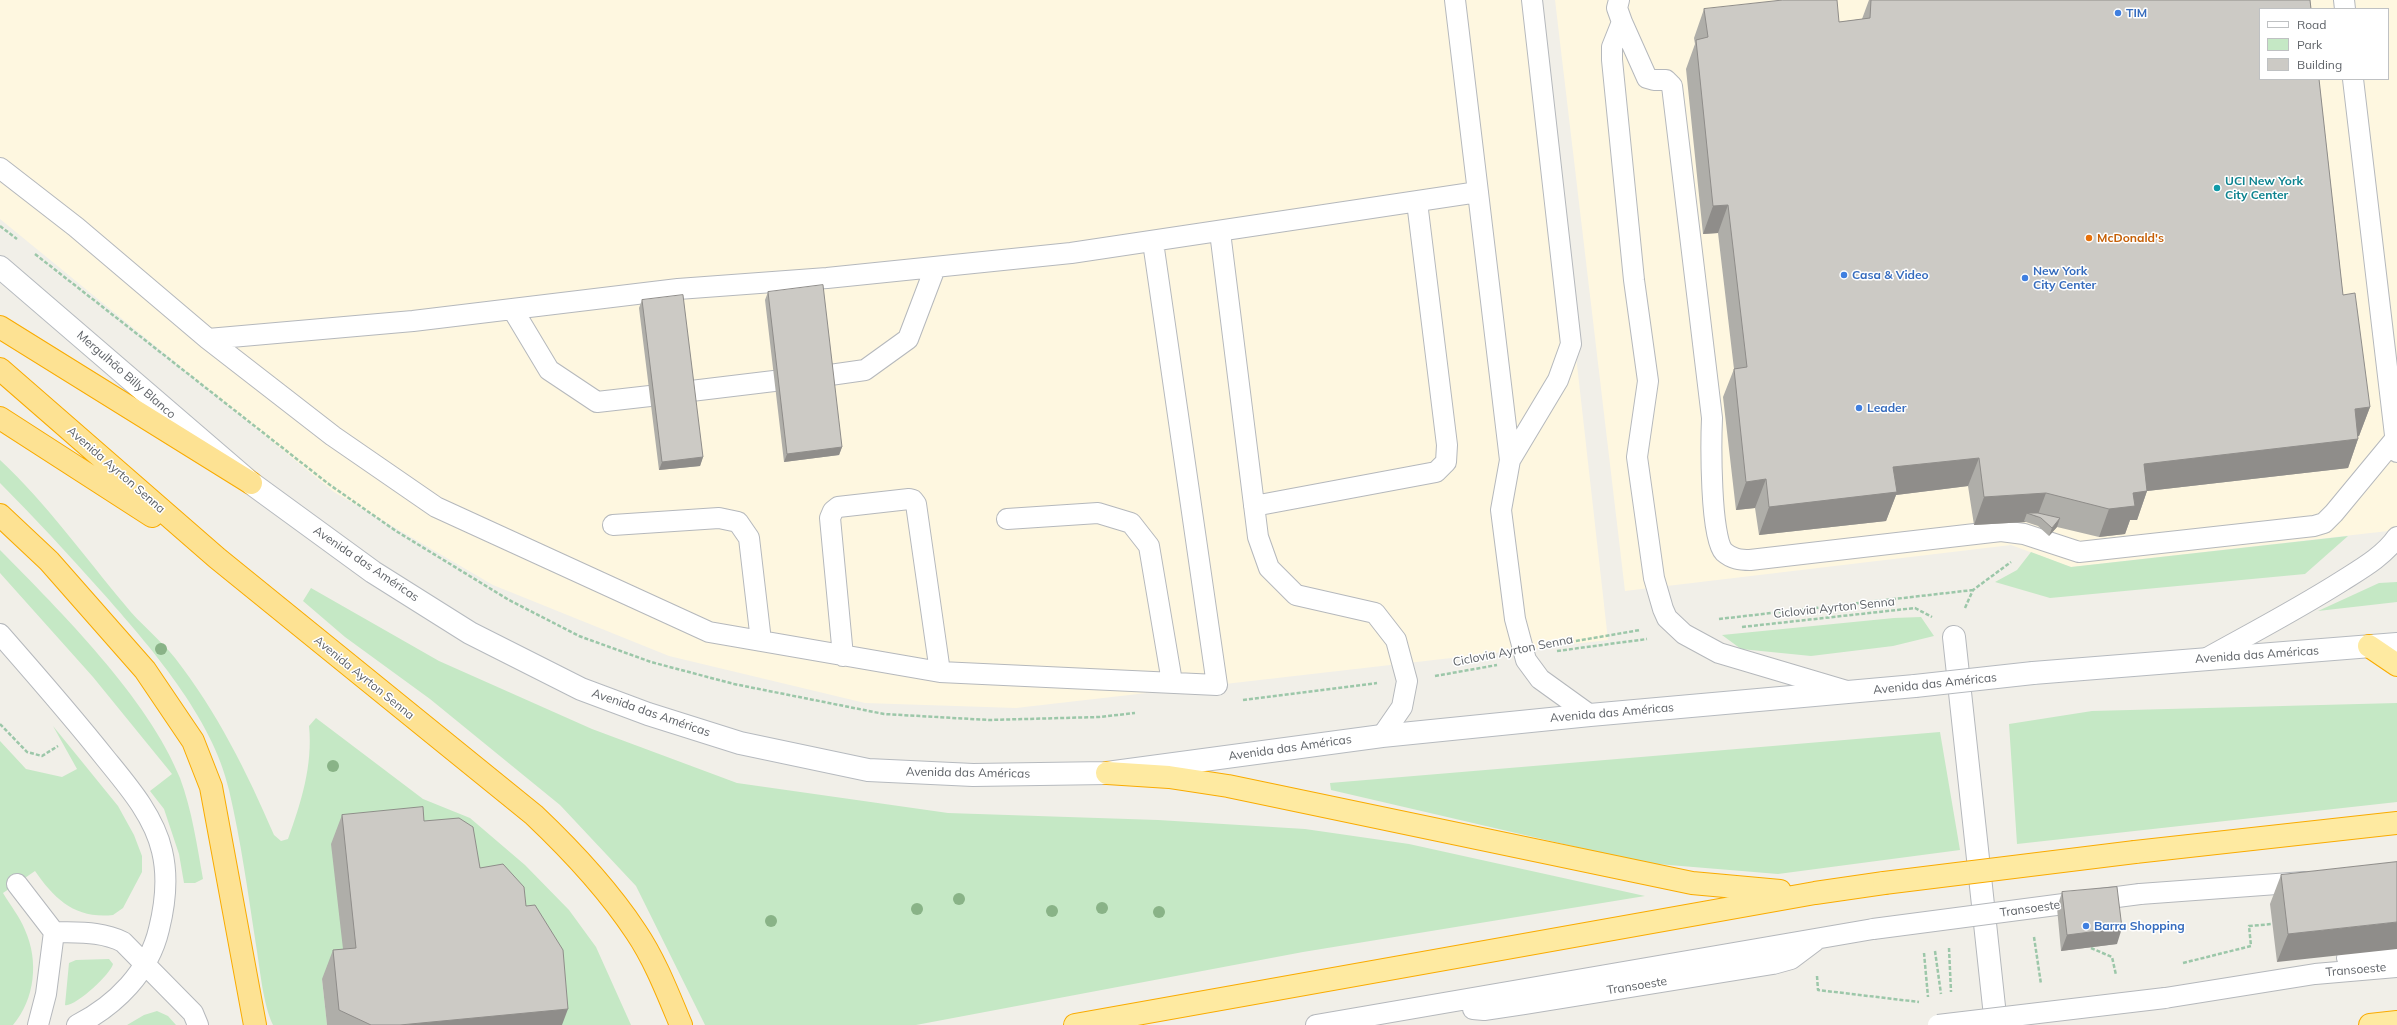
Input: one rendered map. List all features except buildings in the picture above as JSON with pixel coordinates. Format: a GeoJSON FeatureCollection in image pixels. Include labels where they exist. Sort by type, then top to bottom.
{"type":"FeatureCollection","features":[{"type":"Feature","properties":{"kind":"highway"},"geometry":{"type":"LineString","coordinates":[[0,326],[252,483]]}},
{"type":"Feature","properties":{"kind":"highway","name":"Avenida Ayrton Senna"},"geometry":{"type":"LineString","coordinates":[[0,369],[217,558],[534,815],[571,850],[610,894],[637,933],[664,985],[681,1025]]}},
{"type":"Feature","properties":{"kind":"highway"},"geometry":{"type":"LineString","coordinates":[[0,418],[217,558]]}},
{"type":"Feature","properties":{"kind":"highway"},"geometry":{"type":"LineString","coordinates":[[0,514],[49,561],[146,670],[193,741],[211,787],[255,1025]]}},
{"type":"Feature","properties":{"kind":"highway"},"geometry":{"type":"LineString","coordinates":[[2369,646],[2397,665]]}},
{"type":"Feature","properties":{"kind":"highway"},"geometry":{"type":"LineString","coordinates":[[1107,773],[1169,777],[1228,786],[1692,883],[1815,893]]}},
{"type":"Feature","properties":{"kind":"highway"},"geometry":{"type":"LineString","coordinates":[[1075,1025],[1815,893],[2135,852],[2397,823]]}},
{"type":"Feature","properties":{"kind":"highway"},"geometry":{"type":"LineString","coordinates":[[2370,1025],[2397,1022]]}},
{"type":"Feature","properties":{"kind":"main road","name":"Mergulhão Billy Blanco"},"geometry":{"type":"LineString","coordinates":[[0,267],[252,483]]}},
{"type":"Feature","properties":{"kind":"main road","name":"Avenida das Américas"},"geometry":{"type":"LineString","coordinates":[[252,483],[373,572],[470,633],[581,689],[648,714],[740,743],[868,770],[973,775],[1107,773],[1382,736],[1590,715],[1853,693],[2033,673],[2206,658],[2397,644]]}},
{"type":"Feature","properties":{"kind":"main road"},"geometry":{"type":"LineString","coordinates":[[1954,637],[1996,1025]]}},
{"type":"Feature","properties":{"kind":"lane"},"geometry":{"type":"LineString","coordinates":[[1455,0],[1510,460],[1502,510],[1515,620],[1526,660],[1540,680],[1590,715]]}},
{"type":"Feature","properties":{"kind":"lane"},"geometry":{"type":"LineString","coordinates":[[1510,460],[1558,380],[1571,344],[1532,0]]}},
{"type":"Feature","properties":{"kind":"lane"},"geometry":{"type":"LineString","coordinates":[[1620,7],[1647,78],[1654,80],[1666,80],[1672,86],[1712,418],[1710,460],[1718,537],[1724,552],[1736,559],[1750,560],[2001,531],[2024,534],[2079,552],[2314,526],[2324,523],[2396,445],[2353,80]]}},
{"type":"Feature","properties":{"kind":"lane"},"geometry":{"type":"LineString","coordinates":[[1620,7],[1612,47],[1612,60],[1634,280],[1648,381],[1637,457],[1654,578],[1662,609],[1667,618],[1684,634],[1719,653],[1853,693]]}},
{"type":"Feature","properties":{"kind":"lane"},"geometry":{"type":"LineString","coordinates":[[0,168],[76,227],[208,339],[333,436],[436,507],[709,632],[940,672],[1217,685],[1153,242]]}},
{"type":"Feature","properties":{"kind":"lane"},"geometry":{"type":"LineString","coordinates":[[208,339],[514,310],[678,289],[935,268],[1153,242],[1478,192]]}},
{"type":"Feature","properties":{"kind":"lane"},"geometry":{"type":"LineString","coordinates":[[1254,506],[1436,472],[1446,462],[1447,445],[1417,202]]}},
{"type":"Feature","properties":{"kind":"lane"},"geometry":{"type":"LineString","coordinates":[[1220,232],[1258,537],[1269,568],[1296,594],[1375,613],[1396,640],[1407,680],[1402,707],[1382,736]]}},
{"type":"Feature","properties":{"kind":"lane"},"geometry":{"type":"LineString","coordinates":[[830,375],[865,370],[908,339],[935,268]]}},
{"type":"Feature","properties":{"kind":"lane"},"geometry":{"type":"LineString","coordinates":[[514,310],[549,370],[596,402],[650,396]]}},
{"type":"Feature","properties":{"kind":"lane"},"geometry":{"type":"LineString","coordinates":[[691,391],[774,381]]}},
{"type":"Feature","properties":{"kind":"lane"},"geometry":{"type":"LineString","coordinates":[[843,656],[830,518],[833,511],[838,507],[909,499],[913,500],[916,504],[940,672]]}},
{"type":"Feature","properties":{"kind":"lane"},"geometry":{"type":"LineString","coordinates":[[1007,519],[1098,513],[1131,524],[1149,546],[1172,682]]}},
{"type":"Feature","properties":{"kind":"lane"},"geometry":{"type":"LineString","coordinates":[[613,525],[720,518],[738,522],[749,538],[761,641]]}},
{"type":"Feature","properties":{"kind":"lane"},"geometry":{"type":"LineString","coordinates":[[2206,658],[2308,603],[2349,577],[2387,549],[2397,537]]}},
{"type":"Feature","properties":{"kind":"lane"},"geometry":{"type":"LineString","coordinates":[[0,634],[79,726],[131,790],[154,828],[162,851],[166,883],[162,917],[156,943],[146,964],[128,989],[88,1019],[77,1025]]}},
{"type":"Feature","properties":{"kind":"lane","name":"Transoeste"},"geometry":{"type":"LineString","coordinates":[[1316,1025],[1450,1002],[1470,1008],[1484,1010],[1773,964],[1791,959],[1817,940],[1874,929],[2140,894],[2292,883],[2323,885]]}},
{"type":"Feature","properties":{"kind":"lane"},"geometry":{"type":"LineString","coordinates":[[17,884],[54,932],[46,994],[38,1025]]}},
{"type":"Feature","properties":{"kind":"lane"},"geometry":{"type":"LineString","coordinates":[[54,932],[109,935],[123,942],[194,1013],[198,1025]]}},
{"type":"Feature","properties":{"kind":"lane","name":"Transoeste"},"geometry":{"type":"LineString","coordinates":[[2315,974],[2346,958],[2397,952]]}},
{"type":"Feature","properties":{"kind":"lane","name":"Transoeste"},"geometry":{"type":"LineString","coordinates":[[1938,1025],[2166,998],[2315,974],[2397,967]]}},
{"type":"Feature","properties":{"kind":"path"},"geometry":{"type":"LineString","coordinates":[[1711,620],[1973,590],[1992,576]]}},
{"type":"Feature","properties":{"kind":"path","name":"Ciclovia Ayrton Senna"},"geometry":{"type":"LineString","coordinates":[[1737,628],[1915,608],[1936,618],[1954,637]]}},
{"type":"Feature","properties":{"kind":"path"},"geometry":{"type":"LineString","coordinates":[[1570,642],[1645,629]]}},
{"type":"Feature","properties":{"kind":"path","name":"Ciclovia Ayrton Senna"},"geometry":{"type":"LineString","coordinates":[[1407,680],[1526,660],[1563,649],[1647,639]]}},
{"type":"Feature","properties":{"kind":"path"},"geometry":{"type":"LineString","coordinates":[[0,724],[27,752],[42,756],[62,744],[79,726]]}},
{"type":"Feature","properties":{"kind":"path"},"geometry":{"type":"LineString","coordinates":[[2177,964],[2251,946],[2249,926],[2272,924]]}},
{"type":"Feature","properties":{"kind":"path"},"geometry":{"type":"LineString","coordinates":[[2033,932],[2043,991]]}},
{"type":"Feature","properties":{"kind":"path"},"geometry":{"type":"LineString","coordinates":[[1934,944],[1941,995],[1952,992],[1948,947]]}},
{"type":"Feature","properties":{"kind":"path"},"geometry":{"type":"LineString","coordinates":[[1924,946],[1929,1003]]}},
{"type":"Feature","properties":{"kind":"path"},"geometry":{"type":"LineString","coordinates":[[2091,948],[2112,957],[2118,979]]}},
{"type":"Feature","properties":{"kind":"path"},"geometry":{"type":"LineString","coordinates":[[1810,976],[1817,976],[1818,990],[1921,1002]]}},
{"type":"Feature","properties":{"kind":"shaded area"},"geometry":{"type":"Polygon","coordinates":[[[0,0],[1536,0],[1608,640],[1016,708],[865,703],[669,656],[493,585],[334,492],[0,219],[0,0]]]}},
{"type":"Feature","properties":{"kind":"shaded area","name":"New York City Center"},"geometry":{"type":"Polygon","coordinates":[[[1555,0],[2397,0],[2397,530],[2071,567],[2011,545],[1625,591],[1555,0]]]}},
{"type":"Feature","properties":{"kind":"green space"},"geometry":{"type":"Polygon","coordinates":[[[0,460],[34,494],[131,612],[175,658],[218,721],[253,788],[274,835],[281,841],[288,839],[305,784],[308,769],[310,741],[309,726],[316,718],[423,799],[470,818],[525,865],[569,910],[596,947],[631,1025],[557,1025],[346,976],[322,979],[327,1025],[273,1025],[262,986],[244,867],[229,790],[221,763],[209,736],[177,684],[139,635],[64,550],[0,483],[0,460]]]}},
{"type":"Feature","properties":{"kind":"green space"},"geometry":{"type":"Polygon","coordinates":[[[2348,536],[2305,574],[2050,598],[1995,582],[2017,570],[2031,552],[2071,567],[2348,536]]]}},
{"type":"Feature","properties":{"kind":"green space"},"geometry":{"type":"Polygon","coordinates":[[[0,550],[75,628],[125,687],[147,717],[166,748],[180,778],[191,815],[203,879],[195,883],[184,883],[179,854],[164,809],[150,791],[172,774],[93,677],[0,573],[0,550]]]}},
{"type":"Feature","properties":{"kind":"green space"},"geometry":{"type":"Polygon","coordinates":[[[2397,582],[2397,602],[2318,611],[2379,583],[2397,582]]]}},
{"type":"Feature","properties":{"kind":"green space"},"geometry":{"type":"Polygon","coordinates":[[[311,588],[439,661],[592,729],[737,783],[948,813],[1158,820],[1305,829],[1409,844],[1645,896],[1303,952],[916,1025],[705,1025],[636,886],[560,805],[430,699],[345,637],[303,601],[311,588]]]}},
{"type":"Feature","properties":{"kind":"green space"},"geometry":{"type":"Polygon","coordinates":[[[1921,617],[1934,636],[1893,646],[1811,656],[1741,649],[1722,635],[1894,618],[1921,617]]]}},
{"type":"Feature","properties":{"kind":"green space"},"geometry":{"type":"Polygon","coordinates":[[[2397,703],[2397,802],[2017,844],[2009,724],[2092,711],[2397,703]]]}},
{"type":"Feature","properties":{"kind":"green space"},"geometry":{"type":"Polygon","coordinates":[[[53,726],[118,806],[134,835],[142,856],[142,872],[123,908],[113,915],[88,914],[68,905],[50,891],[35,871],[3,893],[23,925],[32,954],[33,967],[30,992],[20,1015],[13,1025],[0,1025],[0,741],[26,769],[62,777],[77,769],[53,726]]]}},
{"type":"Feature","properties":{"kind":"green space"},"geometry":{"type":"Polygon","coordinates":[[[1940,732],[1960,850],[1778,874],[1645,863],[1331,790],[1330,783],[1940,732]]]}},
{"type":"Feature","properties":{"kind":"green space"},"geometry":{"type":"Polygon","coordinates":[[[109,959],[113,964],[106,975],[84,996],[70,1005],[65,1005],[69,963],[76,960],[109,959]]]}},
{"type":"Feature","properties":{"kind":"green space"},"geometry":{"type":"Polygon","coordinates":[[[157,1011],[168,1016],[176,1025],[127,1025],[144,1015],[157,1011]]]}},
{"type":"Feature","properties":{"kind":"place","name":"TIM"},"geometry":{"type":"Point","coordinates":[2118,13]}},
{"type":"Feature","properties":{"kind":"place","name":"UCI New York City Center"},"geometry":{"type":"Point","coordinates":[2217,188]}},
{"type":"Feature","properties":{"kind":"place","name":"McDonald's"},"geometry":{"type":"Point","coordinates":[2089,238]}},
{"type":"Feature","properties":{"kind":"place","name":"Casa & Video"},"geometry":{"type":"Point","coordinates":[1844,275]}},
{"type":"Feature","properties":{"kind":"place","name":"New York City Center"},"geometry":{"type":"Point","coordinates":[2025,278]}},
{"type":"Feature","properties":{"kind":"place","name":"Leader"},"geometry":{"type":"Point","coordinates":[1859,408]}},
{"type":"Feature","properties":{"kind":"place","name":"Barra Shopping"},"geometry":{"type":"Point","coordinates":[2086,926]}}]}
